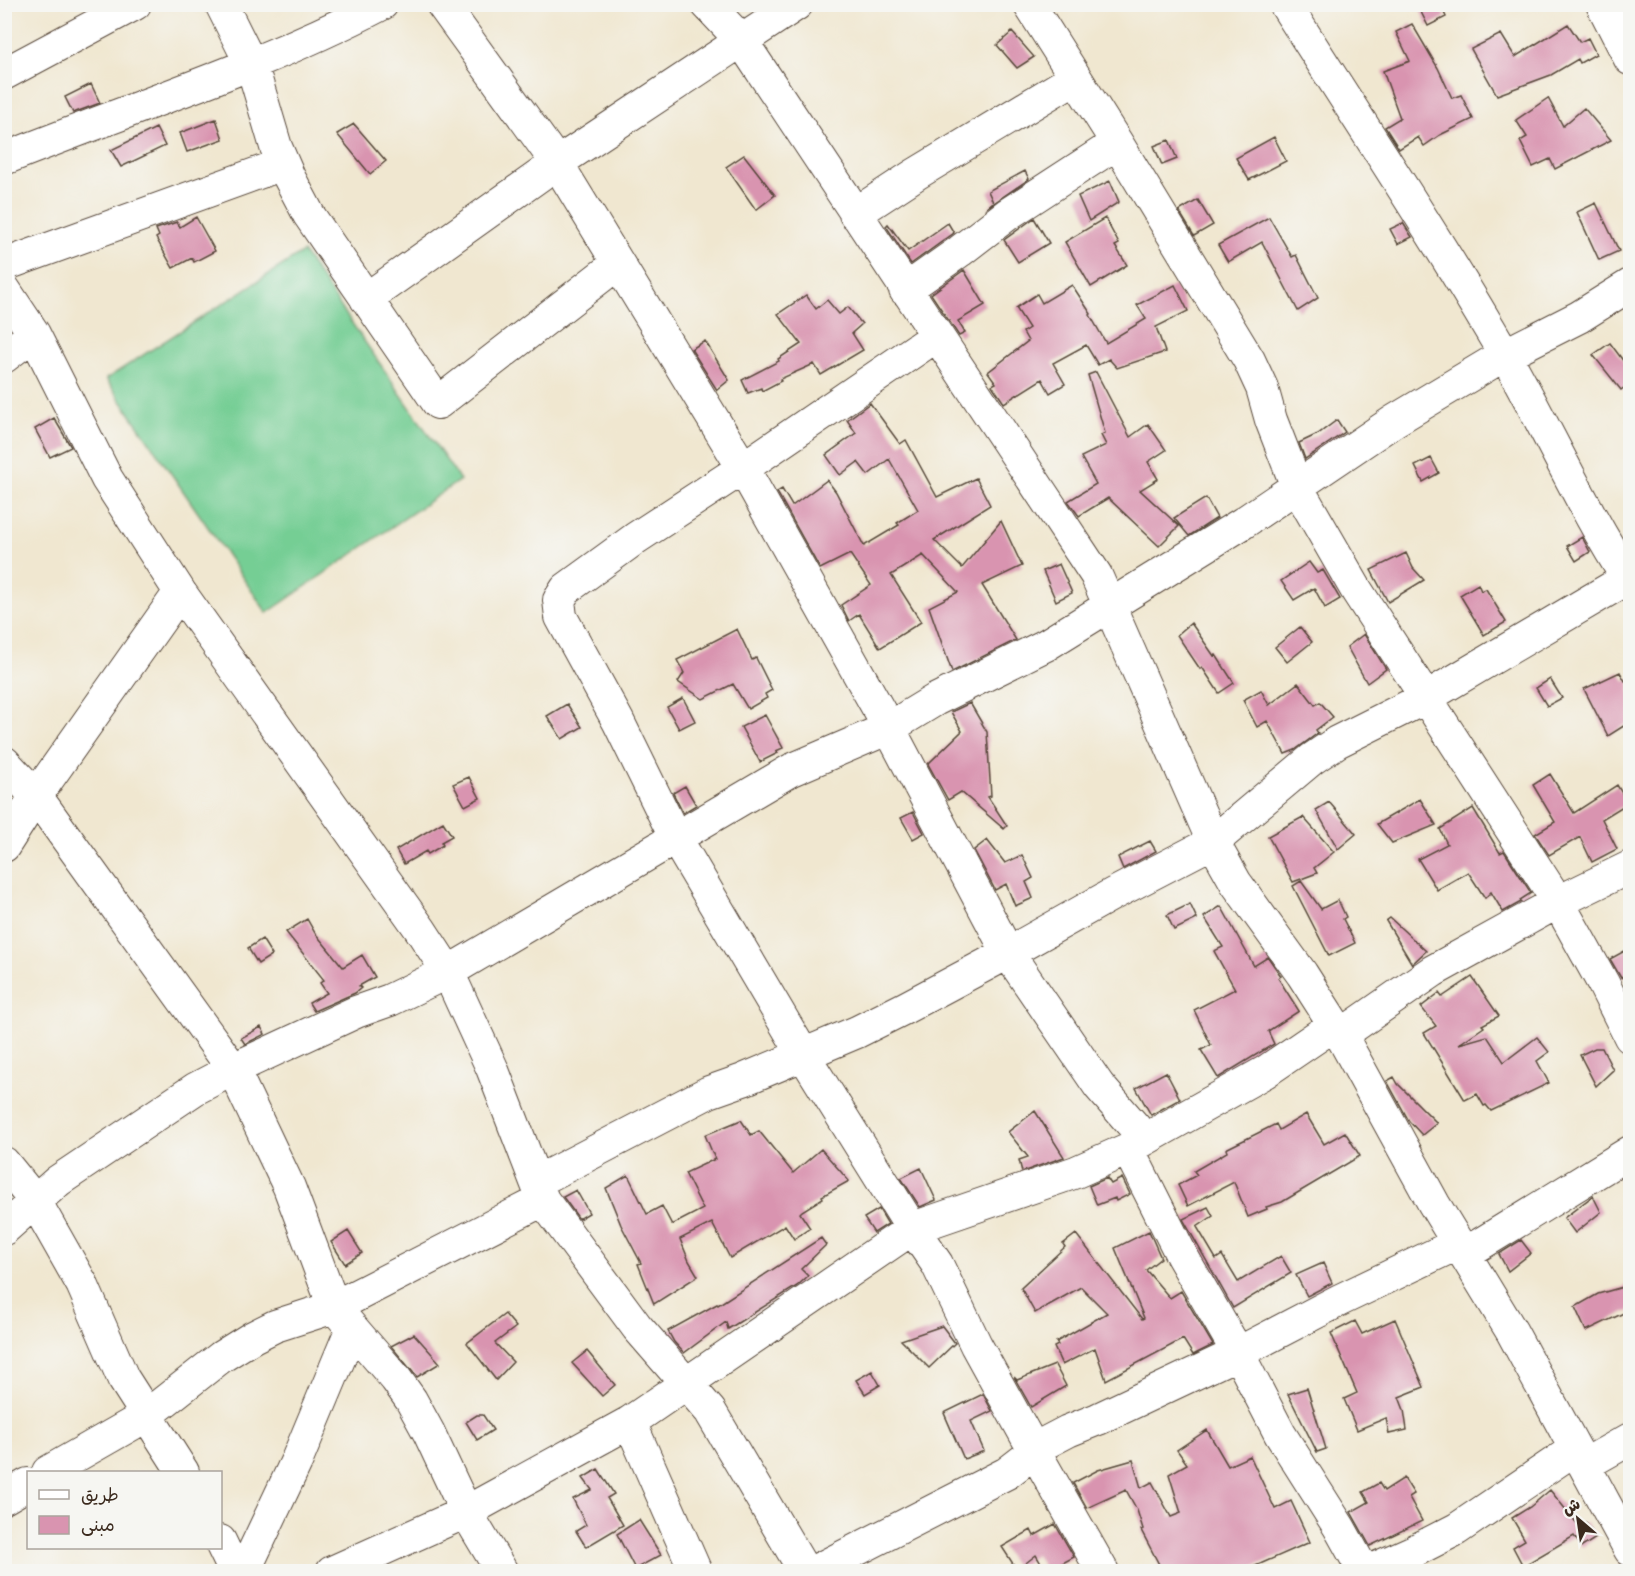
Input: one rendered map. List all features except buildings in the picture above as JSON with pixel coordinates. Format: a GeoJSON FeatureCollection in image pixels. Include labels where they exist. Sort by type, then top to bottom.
{"type":"FeatureCollection","features":[{"type":"Feature","properties":{"kind":"street"},"geometry":{"type":"LineString","coordinates":[[4,74],[135,4]]}},
{"type":"Feature","properties":{"kind":"street"},"geometry":{"type":"LineString","coordinates":[[221,4],[252,66],[276,147],[309,215],[438,403],[617,264]]}},
{"type":"Feature","properties":{"kind":"street"},"geometry":{"type":"LineString","coordinates":[[4,159],[84,127],[252,66],[382,4]]}},
{"type":"Feature","properties":{"kind":"street"},"geometry":{"type":"LineString","coordinates":[[442,4],[557,163],[743,468],[889,728],[1008,953],[1137,1144],[1182,1256],[1238,1353],[1280,1434],[1339,1527],[1371,1570],[1457,1529],[1580,1457],[1630,1438]]}},
{"type":"Feature","properties":{"kind":"street"},"geometry":{"type":"LineString","coordinates":[[707,4],[741,40],[1096,575],[1213,842],[1236,883],[1302,974],[1337,1030],[1434,1204],[1512,1332],[1630,1550]]}},
{"type":"Feature","properties":{"kind":"street"},"geometry":{"type":"LineString","coordinates":[[366,299],[557,163],[797,4]]}},
{"type":"Feature","properties":{"kind":"street"},"geometry":{"type":"LineString","coordinates":[[1029,4],[1249,360],[1262,388],[1271,420],[1297,487],[1357,591],[1558,902],[1603,982],[1630,1037]]}},
{"type":"Feature","properties":{"kind":"street"},"geometry":{"type":"LineString","coordinates":[[51,1471],[146,1416],[221,1357],[253,1337],[275,1326],[343,1317],[540,1191],[709,1092],[803,1054],[903,1009],[1213,842],[1312,759],[1329,748],[1427,697],[1630,579],[1504,355],[1285,4]]}},
{"type":"Feature","properties":{"kind":"street"},"geometry":{"type":"LineString","coordinates":[[1602,4],[1630,59]]}},
{"type":"Feature","properties":{"kind":"street"},"geometry":{"type":"LineString","coordinates":[[855,214],[916,174],[1076,78]]}},
{"type":"Feature","properties":{"kind":"street"},"geometry":{"type":"LineString","coordinates":[[905,290],[1008,214],[1117,143]]}},
{"type":"Feature","properties":{"kind":"street"},"geometry":{"type":"LineString","coordinates":[[4,265],[283,164]]}},
{"type":"Feature","properties":{"kind":"street"},"geometry":{"type":"LineString","coordinates":[[4,1229],[58,1181],[195,1089],[356,1012],[390,1000],[448,972],[791,770],[889,728],[935,700],[1046,645],[1243,523],[1395,422],[1504,355],[1579,318],[1630,285]]}},
{"type":"Feature","properties":{"kind":"street"},"geometry":{"type":"LineString","coordinates":[[4,289],[34,334],[107,479],[180,592],[420,929],[448,972],[492,1068],[540,1191],[637,1328],[710,1411],[805,1572]]}},
{"type":"Feature","properties":{"kind":"street"},"geometry":{"type":"LineString","coordinates":[[4,357],[34,334]]}},
{"type":"Feature","properties":{"kind":"street"},"geometry":{"type":"LineString","coordinates":[[936,336],[636,538],[566,590],[559,600],[561,617],[618,721],[675,837],[803,1054],[937,1264],[976,1345],[1103,1572]]}},
{"type":"Feature","properties":{"kind":"street"},"geometry":{"type":"LineString","coordinates":[[4,846],[36,796],[180,592]]}},
{"type":"Feature","properties":{"kind":"street"},"geometry":{"type":"LineString","coordinates":[[4,762],[36,796],[233,1069],[289,1187],[343,1317],[411,1400],[466,1512],[502,1572]]}},
{"type":"Feature","properties":{"kind":"street"},"geometry":{"type":"LineString","coordinates":[[332,1572],[466,1512],[630,1422],[913,1228],[1076,1172],[1137,1144],[1337,1030],[1433,971],[1558,902],[1630,867]]}},
{"type":"Feature","properties":{"kind":"street"},"geometry":{"type":"LineString","coordinates":[[813,1572],[1007,1473],[1068,1431],[1238,1353],[1340,1300],[1462,1248],[1630,1152]]}},
{"type":"Feature","properties":{"kind":"street"},"geometry":{"type":"LineString","coordinates":[[4,1163],[35,1201],[82,1284],[123,1378],[182,1471]]}},
{"type":"Feature","properties":{"kind":"street"},"geometry":{"type":"LineString","coordinates":[[244,1572],[297,1460],[343,1317]]}},
{"type":"Feature","properties":{"kind":"street"},"geometry":{"type":"LineString","coordinates":[[630,1422],[696,1572]]}},
{"type":"Feature","properties":{"kind":"street"},"geometry":{"type":"LineString","coordinates":[[4,1498],[27,1485]]}},
{"type":"Feature","properties":{"kind":"street"},"geometry":{"type":"LineString","coordinates":[[222,1545],[236,1572]]}},
{"type":"Feature","properties":{"kind":"green space"},"geometry":{"type":"Polygon","coordinates":[[[303,252],[460,480],[267,613],[106,379],[303,252]]]}}]}
